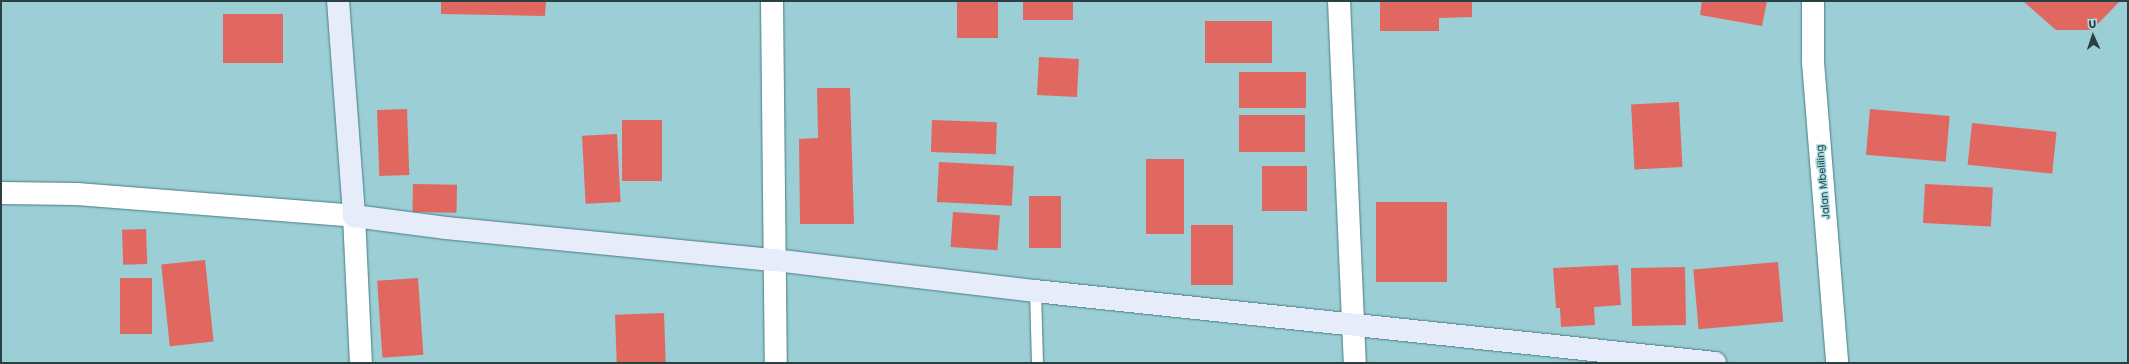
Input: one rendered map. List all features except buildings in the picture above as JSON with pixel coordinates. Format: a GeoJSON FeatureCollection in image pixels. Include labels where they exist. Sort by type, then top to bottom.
{"type":"FeatureCollection","features":[{"type":"Feature","properties":{"kind":"street"},"geometry":{"type":"LineString","coordinates":[[338,1],[354,216],[361,363]]}},
{"type":"Feature","properties":{"kind":"street"},"geometry":{"type":"LineString","coordinates":[[772,1],[776,363]]}},
{"type":"Feature","properties":{"kind":"street"},"geometry":{"type":"LineString","coordinates":[[1339,1],[1355,325],[1355,363]]}},
{"type":"Feature","properties":{"kind":"street","name":"Jalan Mbeliling"},"geometry":{"type":"LineString","coordinates":[[1813,1],[1813,62],[1838,363]]}},
{"type":"Feature","properties":{"kind":"street"},"geometry":{"type":"LineString","coordinates":[[1,193],[77,194],[354,216],[446,228],[774,260],[1035,291],[1715,363]]}},
{"type":"Feature","properties":{"kind":"lane"},"geometry":{"type":"LineString","coordinates":[[1035,291],[1037,363]]}}]}
